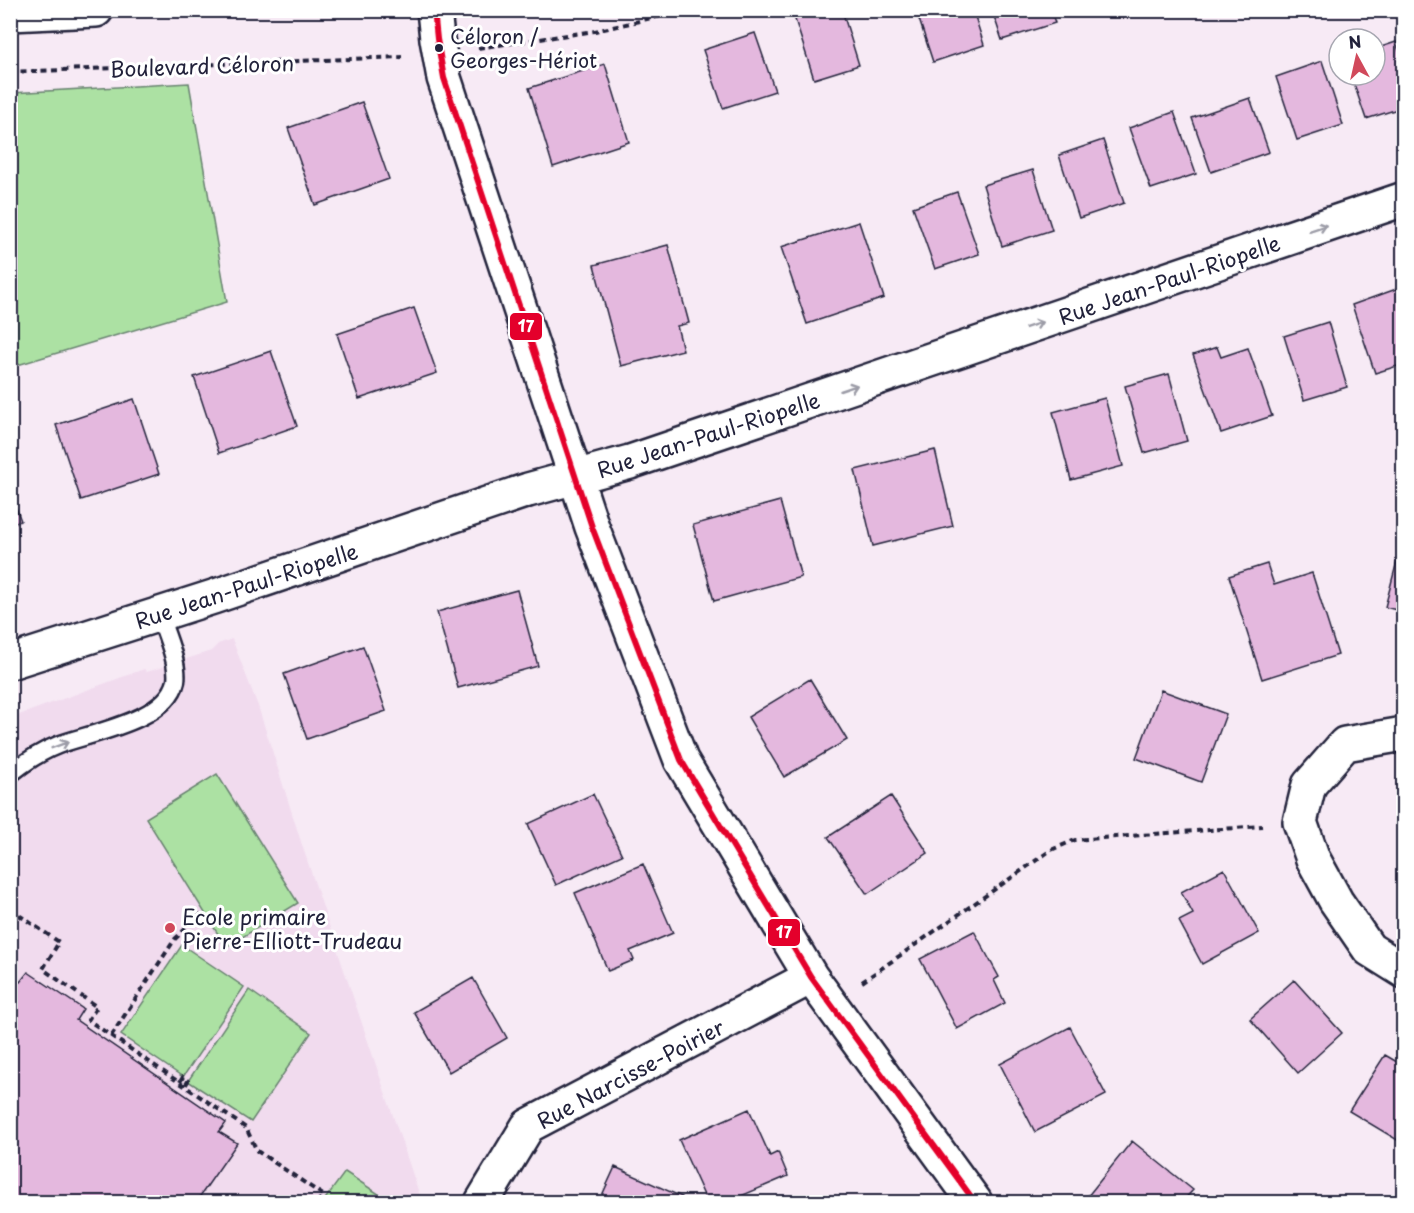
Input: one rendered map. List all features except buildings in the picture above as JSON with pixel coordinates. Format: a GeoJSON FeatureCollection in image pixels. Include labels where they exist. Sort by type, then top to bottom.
{"type":"FeatureCollection","features":[{"type":"Feature","properties":{"kind":"street"},"geometry":{"type":"LineString","coordinates":[[10,14],[96,10]]}},
{"type":"Feature","properties":{"kind":"street"},"geometry":{"type":"LineString","coordinates":[[434,10],[444,78],[574,477],[681,760],[811,977],[975,1203]]}},
{"type":"Feature","properties":{"kind":"street","name":"Rue Jean-Paul-Riopelle"},"geometry":{"type":"LineString","coordinates":[[10,662],[528,490],[630,462],[1404,199]]}},
{"type":"Feature","properties":{"kind":"street"},"geometry":{"type":"LineString","coordinates":[[1404,734],[1345,744],[1309,785],[1300,822],[1312,859],[1336,902],[1369,949],[1404,971]]}},
{"type":"Feature","properties":{"kind":"street","name":"Rue Narcisse-Poirier"},"geometry":{"type":"LineString","coordinates":[[482,1203],[528,1126],[811,977]]}},
{"type":"Feature","properties":{"kind":"lane"},"geometry":{"type":"LineString","coordinates":[[10,774],[35,756],[57,746],[137,719],[152,712],[162,702],[172,691],[176,671],[159,614]]}},
{"type":"Feature","properties":{"kind":"path"},"geometry":{"type":"LineString","coordinates":[[505,45],[595,31],[687,10]]}},
{"type":"Feature","properties":{"kind":"path","name":"Boulevard Céloron"},"geometry":{"type":"LineString","coordinates":[[10,72],[393,58]]}},
{"type":"Feature","properties":{"kind":"path"},"geometry":{"type":"LineString","coordinates":[[862,982],[1051,850],[1075,840],[1268,826]]}},
{"type":"Feature","properties":{"kind":"path"},"geometry":{"type":"LineString","coordinates":[[10,909],[59,942],[43,969],[97,1007],[88,1020],[246,1128],[256,1151],[325,1197],[318,1203]]}},
{"type":"Feature","properties":{"kind":"path"},"geometry":{"type":"LineString","coordinates":[[111,1036],[175,939],[204,911]]}},
{"type":"Feature","properties":{"kind":"shaded area","name":"Ecole primaire Pierre-Elliott-Trudeau"},"geometry":{"type":"Polygon","coordinates":[[[232,639],[258,706],[303,848],[422,1202],[11,1202],[11,718],[144,669],[147,672],[211,651],[218,644],[232,639]]]}},
{"type":"Feature","properties":{"kind":"green space"},"geometry":{"type":"Polygon","coordinates":[[[189,83],[227,302],[11,367],[11,93],[189,83]]]}},
{"type":"Feature","properties":{"kind":"green space"},"geometry":{"type":"Polygon","coordinates":[[[217,774],[298,903],[226,947],[146,818],[217,774]]]}},
{"type":"Feature","properties":{"kind":"green space"},"geometry":{"type":"Polygon","coordinates":[[[182,945],[244,987],[183,1077],[121,1035],[182,945]]]}},
{"type":"Feature","properties":{"kind":"green space"},"geometry":{"type":"Polygon","coordinates":[[[249,990],[311,1033],[251,1122],[188,1081],[249,990]]]}},
{"type":"Feature","properties":{"kind":"green space"},"geometry":{"type":"Polygon","coordinates":[[[345,1172],[391,1202],[323,1202],[345,1172]]]}},
{"type":"Feature","properties":{"kind":"transit line","name":"17"},"geometry":{"type":"LineString","coordinates":[[434,10],[444,78],[592,527],[681,760],[811,977],[975,1202]]}},
{"type":"Feature","properties":{"kind":"place","name":"Céloron / Georges-Hériot"},"geometry":{"type":"Point","coordinates":[439,48]}},
{"type":"Feature","properties":{"kind":"place","name":"Ecole primaire Pierre-Elliott-Trudeau"},"geometry":{"type":"Point","coordinates":[170,928]}}]}
